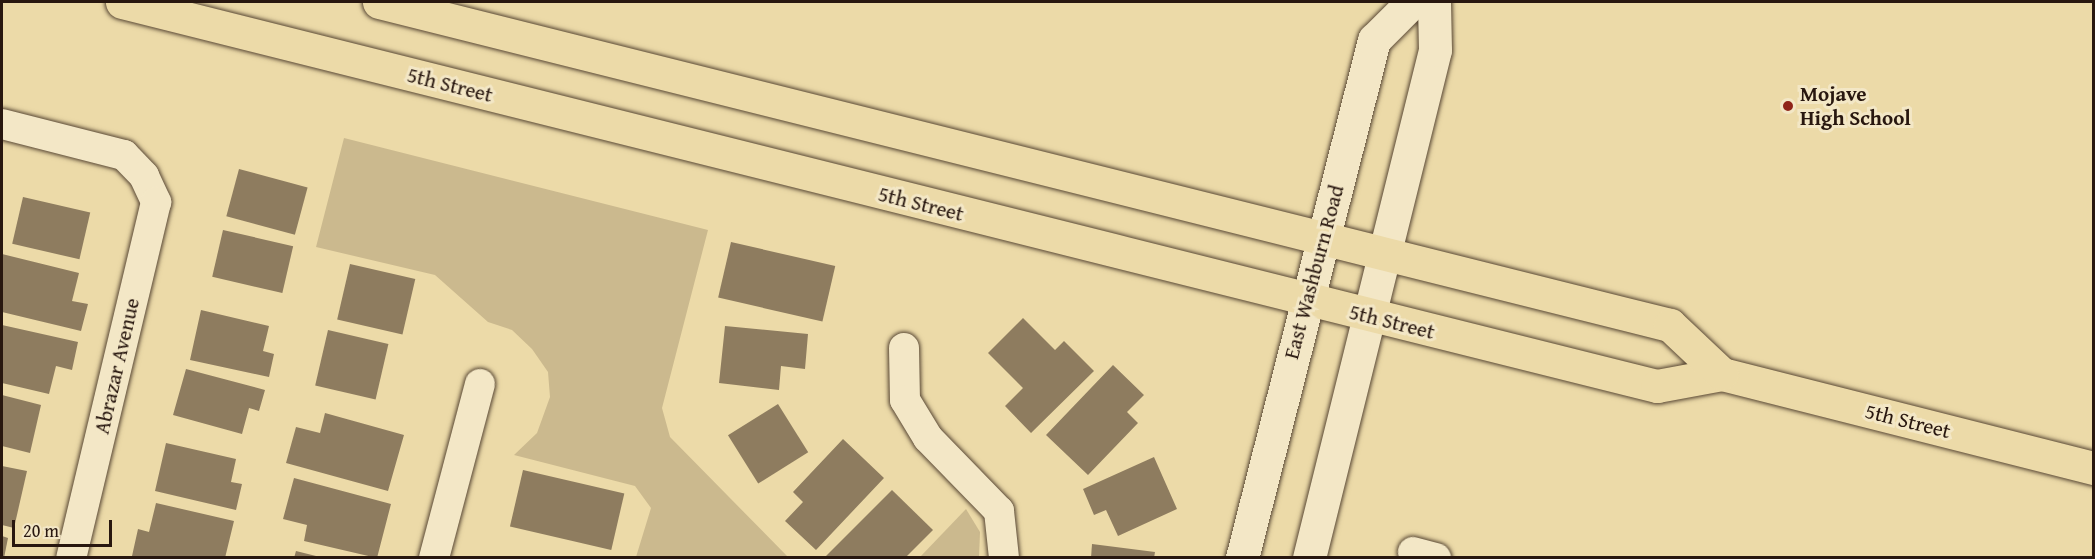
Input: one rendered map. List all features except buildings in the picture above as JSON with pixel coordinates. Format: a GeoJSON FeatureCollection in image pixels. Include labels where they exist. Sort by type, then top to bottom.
{"type":"FeatureCollection","features":[{"type":"Feature","properties":{"kind":"main road","name":"5th Street"},"geometry":{"type":"LineString","coordinates":[[122,2],[1305,301],[1657,386],[1722,374],[2094,468]]}},
{"type":"Feature","properties":{"kind":"main road","name":"5th Street"},"geometry":{"type":"LineString","coordinates":[[379,2],[1384,257],[1670,325],[1722,374]]}},
{"type":"Feature","properties":{"kind":"street","name":"East Washburn Road"},"geometry":{"type":"LineString","coordinates":[[1242,558],[1305,301],[1374,40],[1412,2]]}},
{"type":"Feature","properties":{"kind":"street"},"geometry":{"type":"LineString","coordinates":[[1309,558],[1435,50],[1434,2]]}},
{"type":"Feature","properties":{"kind":"street","name":"Abrazar Avenue"},"geometry":{"type":"LineString","coordinates":[[2,124],[124,155],[144,176],[156,202],[71,558]]}},
{"type":"Feature","properties":{"kind":"street"},"geometry":{"type":"LineString","coordinates":[[904,348],[905,400],[928,438],[999,511],[1005,555]]}},
{"type":"Feature","properties":{"kind":"street"},"geometry":{"type":"LineString","coordinates":[[434,558],[480,384]]}},
{"type":"Feature","properties":{"kind":"shaded area"},"geometry":{"type":"Polygon","coordinates":[[[344,138],[708,230],[662,408],[670,437],[788,557],[636,557],[651,508],[635,486],[514,455],[537,433],[550,397],[548,372],[532,349],[512,330],[488,322],[435,275],[316,247],[344,138]]]}},
{"type":"Feature","properties":{"kind":"shaded area"},"geometry":{"type":"Polygon","coordinates":[[[966,509],[980,532],[979,557],[920,557],[966,509]]]}},
{"type":"Feature","properties":{"kind":"place","name":"Mojave High School"},"geometry":{"type":"Point","coordinates":[1788,106]}}]}
